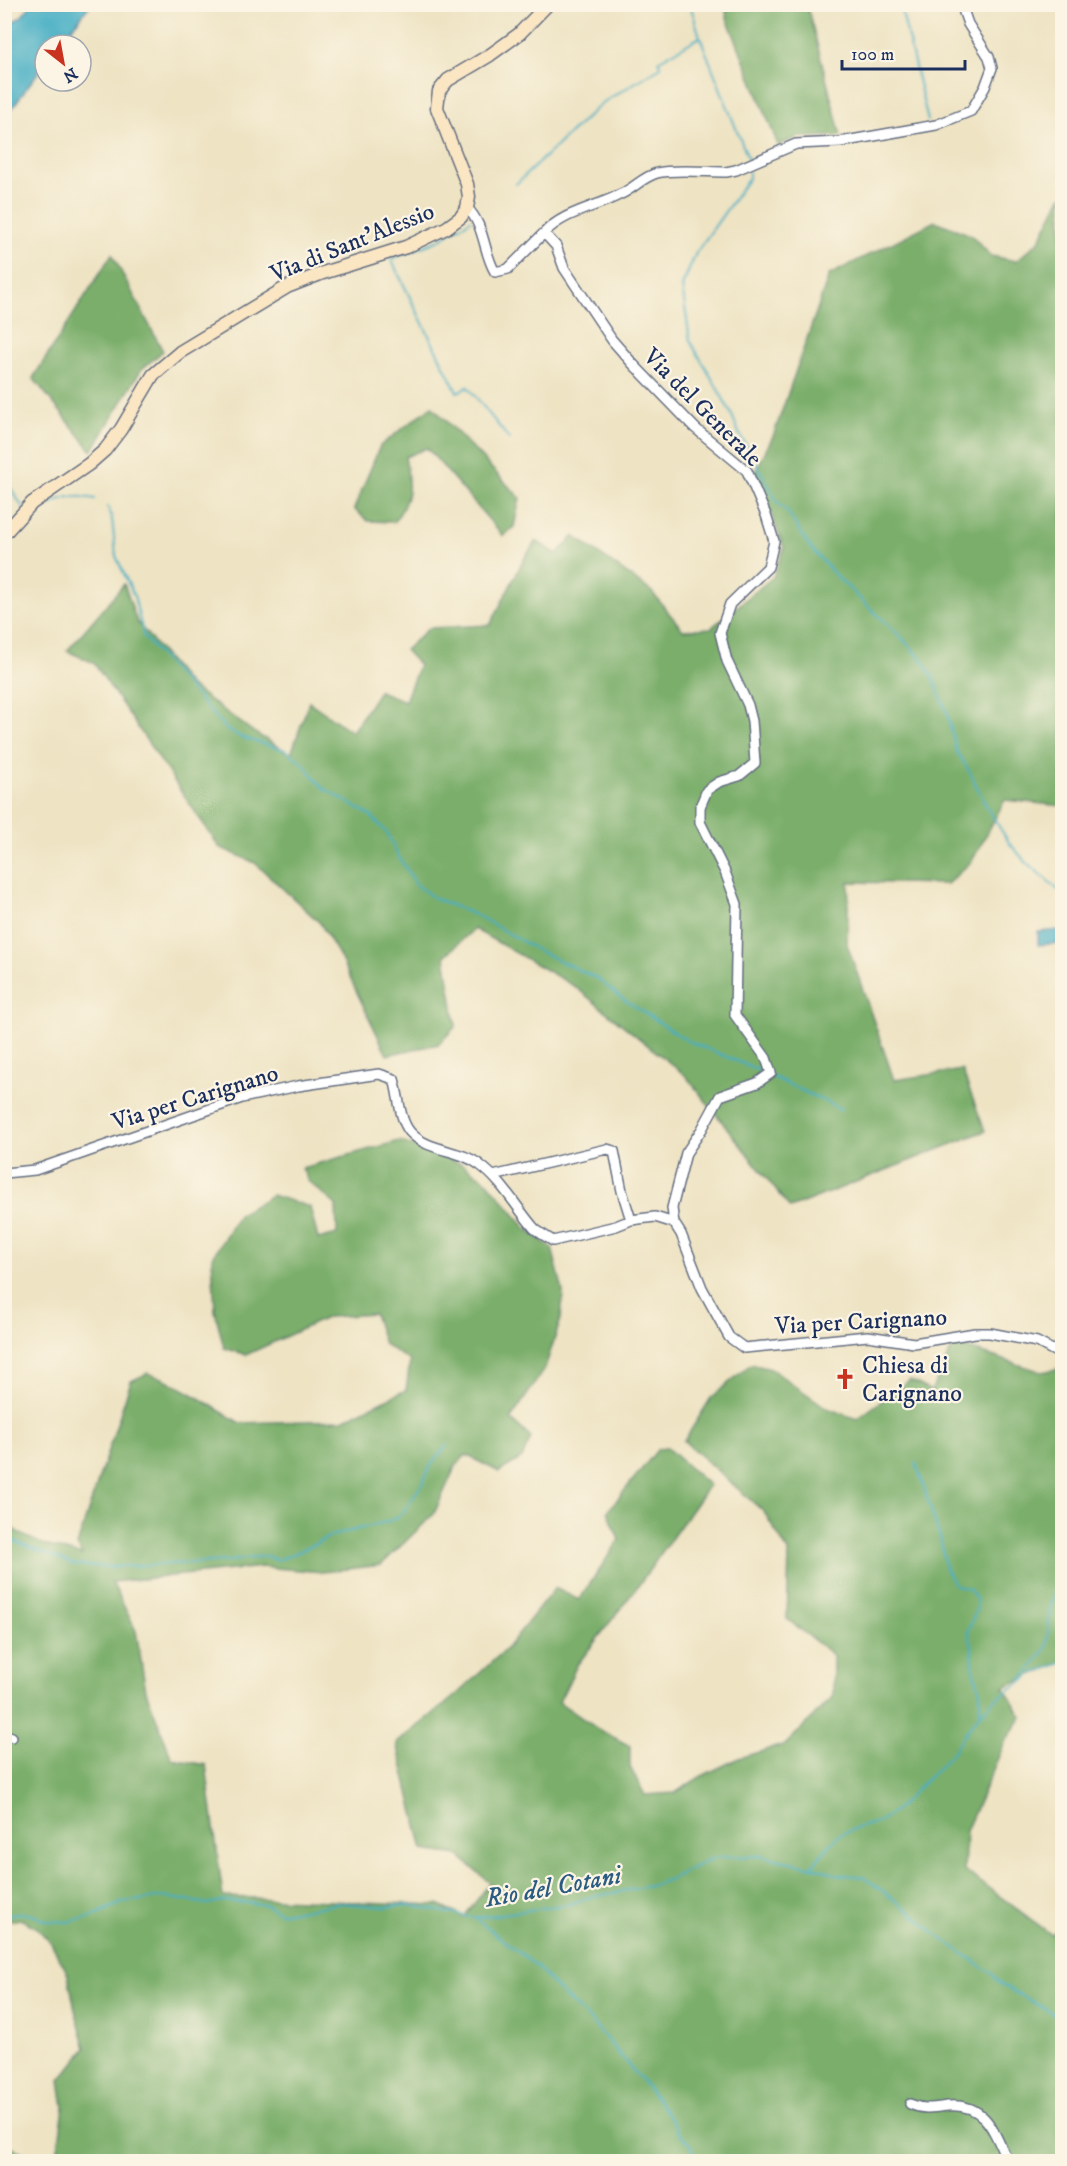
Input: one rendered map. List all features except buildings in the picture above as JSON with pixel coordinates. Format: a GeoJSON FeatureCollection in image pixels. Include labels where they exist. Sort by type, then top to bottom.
{"type":"FeatureCollection","features":[{"type":"Feature","properties":{"kind":"street","name":"Via di Sant'Alessio"},"geometry":{"type":"LineString","coordinates":[[4,534],[32,503],[89,464],[105,450],[121,429],[153,375],[180,351],[287,287],[424,239],[461,217],[467,208],[469,197],[467,184],[437,108],[439,91],[448,80],[490,55],[519,34],[548,4]]}},
{"type":"Feature","properties":{"kind":"street"},"geometry":{"type":"LineString","coordinates":[[467,208],[473,213],[480,228],[489,263],[495,272],[507,269],[553,223],[565,216],[622,194],[641,180],[658,173],[736,170],[796,144],[840,142],[936,125],[971,111],[985,87],[992,68],[968,24],[961,4]]}},
{"type":"Feature","properties":{"kind":"street","name":"Via del Generale"},"geometry":{"type":"LineString","coordinates":[[544,233],[556,246],[564,268],[600,322],[633,364],[695,428],[747,471],[774,541],[768,567],[730,604],[720,633],[727,661],[748,705],[752,721],[755,763],[739,776],[719,782],[707,790],[700,807],[700,822],[725,872],[737,904],[735,1015],[766,1058],[771,1073],[757,1083],[720,1096],[686,1153],[672,1208],[674,1223]]}},
{"type":"Feature","properties":{"kind":"street","name":"Via per Carignano"},"geometry":{"type":"LineString","coordinates":[[4,1173],[35,1170],[242,1098],[298,1086],[379,1074],[394,1079],[406,1125],[412,1134],[436,1147],[465,1156],[480,1164],[493,1176],[536,1230],[553,1241],[616,1226],[631,1220],[655,1217],[674,1223],[681,1234],[702,1288],[729,1337],[744,1348],[868,1336],[914,1343],[975,1333],[990,1333],[1036,1342],[1062,1355]]}},
{"type":"Feature","properties":{"kind":"street"},"geometry":{"type":"LineString","coordinates":[[493,1176],[607,1149],[614,1151],[622,1191],[631,1220]]}},
{"type":"Feature","properties":{"kind":"street"},"geometry":{"type":"LineString","coordinates":[[910,2104],[922,2109],[960,2105],[980,2113],[995,2132],[1008,2162]]}},
{"type":"Feature","properties":{"kind":"green space"},"geometry":{"type":"Polygon","coordinates":[[[725,5],[807,5],[841,136],[799,137],[778,145],[727,18],[725,5]]]}},
{"type":"Feature","properties":{"kind":"green space"},"geometry":{"type":"Polygon","coordinates":[[[1062,195],[1062,806],[1005,800],[972,861],[947,884],[849,882],[847,944],[894,1080],[962,1070],[985,1131],[790,1208],[686,1076],[574,986],[474,929],[445,956],[456,1026],[439,1044],[387,1055],[338,953],[320,923],[255,863],[219,847],[94,663],[67,651],[124,584],[137,622],[188,684],[255,733],[291,754],[309,702],[352,732],[379,691],[405,701],[419,665],[405,650],[429,628],[490,625],[524,559],[536,541],[557,554],[574,536],[651,591],[683,630],[711,628],[773,577],[784,548],[755,472],[774,434],[829,275],[935,221],[971,235],[991,256],[1016,261],[1039,241],[1062,195]]]}},
{"type":"Feature","properties":{"kind":"green space"},"geometry":{"type":"Polygon","coordinates":[[[112,254],[163,351],[141,370],[92,451],[33,378],[112,254]]]}},
{"type":"Feature","properties":{"kind":"green space"},"geometry":{"type":"Polygon","coordinates":[[[432,406],[520,498],[514,527],[503,536],[427,448],[405,457],[408,476],[407,498],[394,522],[368,521],[354,509],[380,446],[432,406]]]}},
{"type":"Feature","properties":{"kind":"green space"},"geometry":{"type":"Polygon","coordinates":[[[399,1141],[462,1164],[488,1182],[527,1229],[552,1248],[563,1291],[561,1319],[545,1368],[511,1419],[531,1438],[522,1458],[499,1472],[466,1455],[456,1465],[434,1514],[381,1565],[323,1572],[262,1567],[112,1582],[136,1631],[146,1691],[172,1759],[206,1765],[223,1897],[438,1905],[464,1917],[490,1883],[458,1855],[423,1850],[397,1743],[455,1696],[508,1647],[555,1588],[579,1600],[619,1540],[608,1511],[658,1449],[667,1448],[709,1485],[641,1582],[577,1665],[559,1702],[598,1729],[630,1746],[630,1767],[645,1795],[675,1793],[700,1777],[739,1758],[786,1744],[833,1697],[833,1655],[787,1619],[789,1553],[764,1512],[684,1441],[711,1398],[751,1364],[771,1369],[827,1408],[857,1419],[910,1380],[931,1391],[954,1344],[1042,1372],[1062,1368],[1062,1662],[1004,1687],[1022,1717],[1006,1740],[966,1831],[964,1870],[1051,1934],[1062,1928],[1062,2161],[5,2161],[5,2145],[24,2153],[57,2155],[64,2107],[60,2080],[86,2048],[68,1974],[51,1943],[36,1927],[20,1919],[5,1922],[4,1521],[30,1539],[82,1555],[77,1545],[131,1381],[148,1373],[165,1379],[240,1423],[342,1420],[406,1390],[410,1361],[384,1344],[374,1314],[328,1317],[246,1355],[224,1348],[215,1311],[212,1258],[238,1215],[272,1195],[310,1207],[318,1239],[337,1234],[336,1205],[308,1181],[302,1168],[399,1141]]]}},
{"type":"Feature","properties":{"kind":"water"},"geometry":{"type":"Polygon","coordinates":[[[31,5],[90,5],[68,33],[33,33],[33,80],[5,118],[5,26],[21,17],[31,5]]]}},
{"type":"Feature","properties":{"kind":"water"},"geometry":{"type":"Polygon","coordinates":[[[1060,930],[1061,943],[1038,945],[1038,932],[1060,930]]]}},
{"type":"Feature","properties":{"kind":"waterway"},"geometry":{"type":"LineString","coordinates":[[690,4],[700,37],[749,161]]}},
{"type":"Feature","properties":{"kind":"waterway"},"geometry":{"type":"LineString","coordinates":[[900,4],[928,121]]}},
{"type":"Feature","properties":{"kind":"waterway"},"geometry":{"type":"LineString","coordinates":[[516,184],[602,103],[661,67],[658,61],[700,37]]}},
{"type":"Feature","properties":{"kind":"waterway"},"geometry":{"type":"LineString","coordinates":[[749,172],[749,178],[696,253],[682,286],[690,341],[778,503],[787,511],[809,546],[838,578],[901,637],[925,663],[947,713],[956,750],[988,809],[1010,844],[1026,862],[1062,893]]}},
{"type":"Feature","properties":{"kind":"waterway"},"geometry":{"type":"LineString","coordinates":[[471,220],[437,241],[391,259],[457,392],[468,387],[509,439]]}},
{"type":"Feature","properties":{"kind":"waterway"},"geometry":{"type":"LineString","coordinates":[[4,477],[23,508]]}},
{"type":"Feature","properties":{"kind":"waterway"},"geometry":{"type":"LineString","coordinates":[[30,512],[65,498],[95,499]]}},
{"type":"Feature","properties":{"kind":"waterway"},"geometry":{"type":"LineString","coordinates":[[108,507],[112,519],[116,556],[134,596],[144,637],[227,730],[243,738],[286,750],[303,763],[322,787],[371,816],[387,833],[417,886],[436,899],[478,916],[539,951],[598,979],[620,997],[688,1041],[761,1071]]}},
{"type":"Feature","properties":{"kind":"waterway"},"geometry":{"type":"LineString","coordinates":[[773,1077],[841,1109]]}},
{"type":"Feature","properties":{"kind":"waterway"},"geometry":{"type":"LineString","coordinates":[[4,1537],[75,1565],[111,1567],[230,1561],[266,1556],[277,1560],[331,1536],[390,1521],[402,1514],[422,1484],[431,1465],[447,1445]]}},
{"type":"Feature","properties":{"kind":"waterway"},"geometry":{"type":"LineString","coordinates":[[916,1463],[941,1541],[945,1568],[955,1585],[969,1589],[976,1598],[977,1608],[968,1631],[980,1692],[980,1712]]}},
{"type":"Feature","properties":{"kind":"waterway"},"geometry":{"type":"LineString","coordinates":[[1022,1680],[1045,1650],[1050,1610],[1062,1564]]}},
{"type":"Feature","properties":{"kind":"waterway"},"geometry":{"type":"LineString","coordinates":[[811,1867],[837,1837],[850,1830],[878,1822],[893,1813],[949,1757],[974,1721],[993,1701],[1034,1673],[1062,1663]]}},
{"type":"Feature","properties":{"kind":"waterway","name":"Rio del Cotani"},"geometry":{"type":"LineString","coordinates":[[4,1915],[20,1913],[33,1915],[46,1921],[68,1922],[91,1917],[124,1902],[165,1897],[208,1904],[221,1901],[251,1903],[266,1905],[279,1912],[293,1912],[341,1903],[384,1907],[410,1905],[475,1918],[570,1904],[587,1898],[650,1886],[718,1857],[762,1856],[835,1874],[864,1877],[941,1938],[990,1972],[1002,1985],[1062,2018]]}},
{"type":"Feature","properties":{"kind":"waterway"},"geometry":{"type":"LineString","coordinates":[[475,1918],[536,1966],[593,2023],[657,2099],[691,2146],[696,2162]]}},
{"type":"Feature","properties":{"kind":"waterway"},"geometry":{"type":"LineString","coordinates":[[694,2153],[704,2162]]}},
{"type":"Feature","properties":{"kind":"place","name":"Chiesa di Carignano"},"geometry":{"type":"Point","coordinates":[845,1379]}}]}
